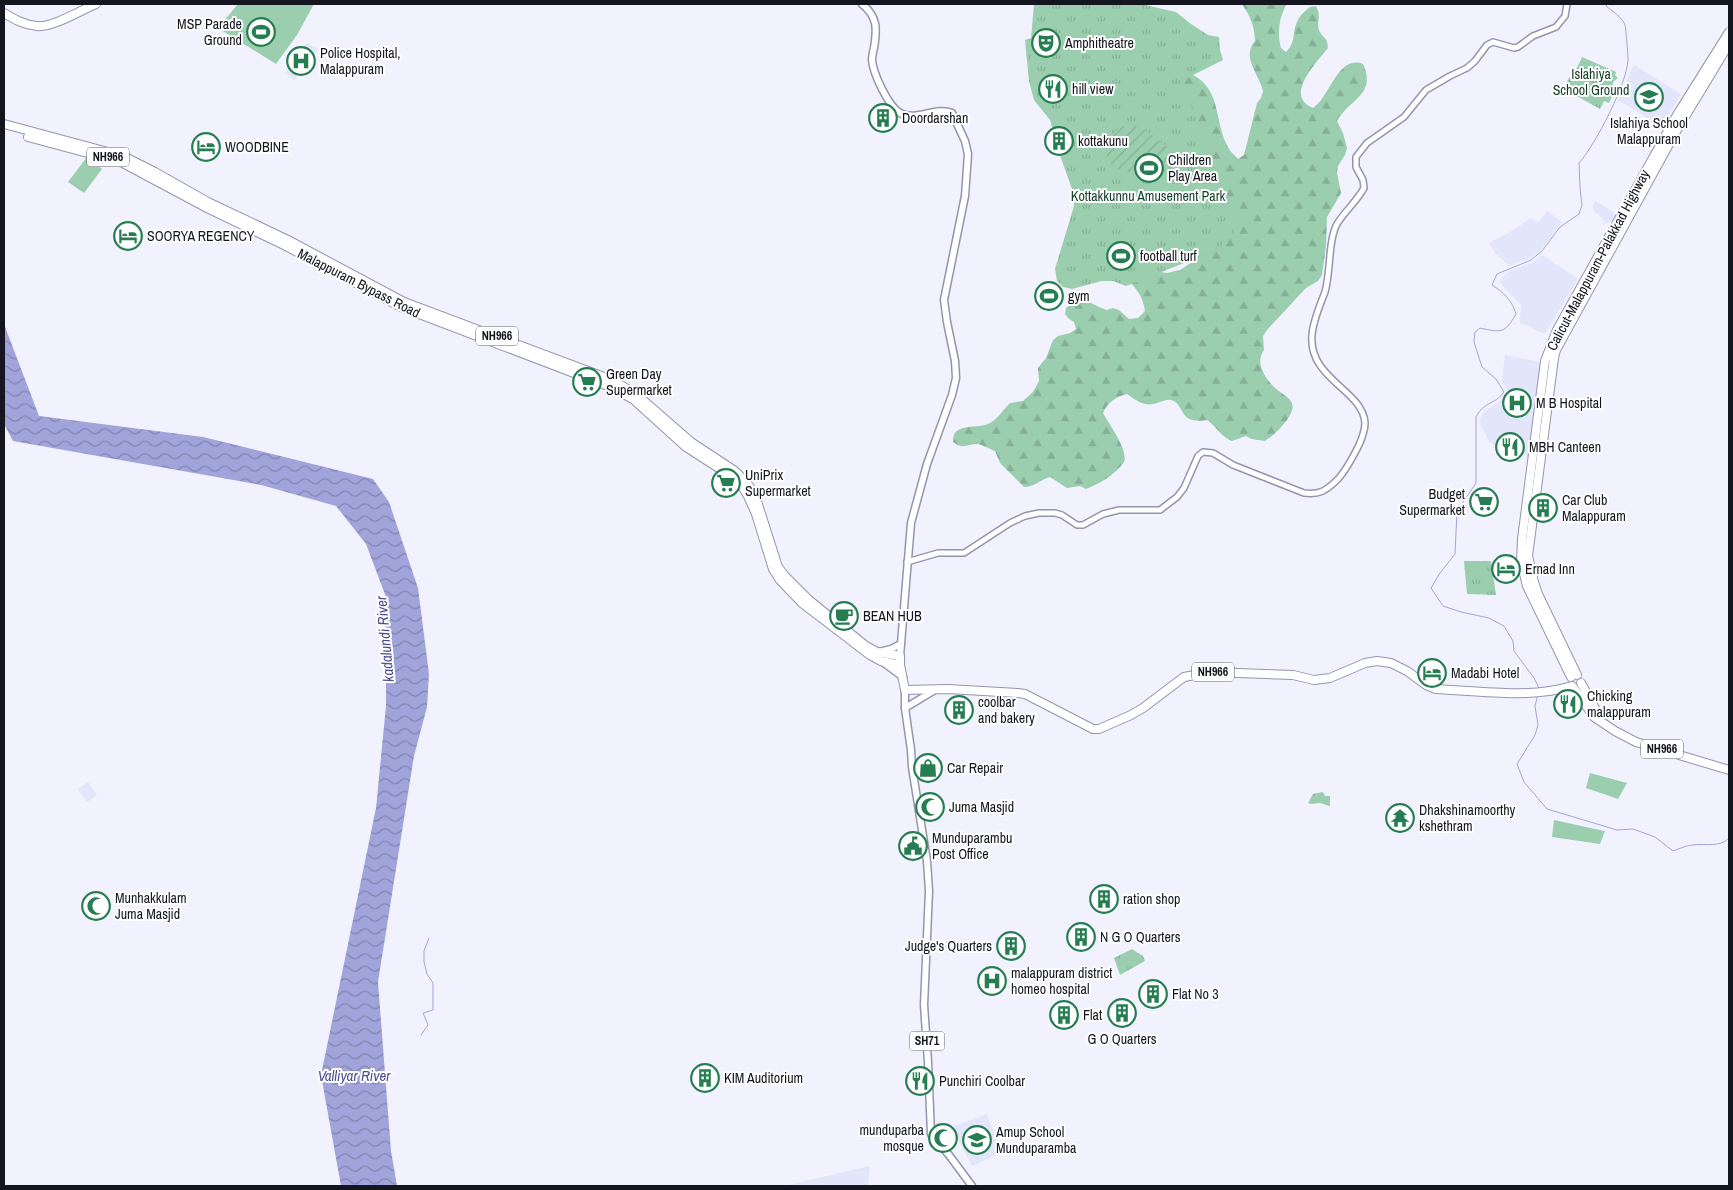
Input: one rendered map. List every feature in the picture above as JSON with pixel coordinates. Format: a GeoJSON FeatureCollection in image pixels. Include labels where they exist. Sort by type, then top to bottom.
{"type":"FeatureCollection","features":[{"type":"Feature","properties":{"kind":"highway"},"geometry":{"type":"LineString","coordinates":[[4,13],[20,23],[38,27],[53,23],[96,4]]}},
{"type":"Feature","properties":{"kind":"highway","name":"Calicut-Malappuram-Palakkad Highway"},"geometry":{"type":"LineString","coordinates":[[1573,681],[1538,594],[1528,556],[1553,362],[1556,350],[1577,303],[1677,115],[1729,32]]}},
{"type":"Feature","properties":{"kind":"highway","name":"Calicut-Malappuram-Palakkad Highway"},"geometry":{"type":"LineString","coordinates":[[1729,44],[1674,134],[1577,303],[1557,330],[1547,354],[1524,520],[1521,561],[1527,586],[1573,681],[1594,717],[1636,742],[1729,770]]}},
{"type":"Feature","properties":{"kind":"highway","name":"Malappuram Bypass Road"},"geometry":{"type":"LineString","coordinates":[[4,124],[123,156],[208,202],[288,240],[404,302],[583,368],[612,380],[636,394],[691,442],[735,471],[747,483],[755,494],[778,566],[785,576],[809,600],[866,646],[877,652],[900,656]]}},
{"type":"Feature","properties":{"kind":"highway","name":"Malappuram Bypass Road"},"geometry":{"type":"LineString","coordinates":[[4,130],[121,162],[401,307],[608,386],[632,399],[686,447],[732,476],[742,486],[756,514],[773,569],[780,580],[802,603],[870,655],[881,661],[900,665]]}},
{"type":"Feature","properties":{"kind":"highway"},"geometry":{"type":"LineString","coordinates":[[1540,397],[1548,398]]}},
{"type":"Feature","properties":{"kind":"highway"},"geometry":{"type":"LineString","coordinates":[[900,656],[905,690]]}},
{"type":"Feature","properties":{"kind":"highway","name":"NH966"},"geometry":{"type":"LineString","coordinates":[[905,690],[1024,694],[1093,729],[1099,729],[1143,708],[1184,677],[1211,672],[1293,675],[1314,680],[1330,678],[1364,663],[1377,661],[1391,663],[1426,685],[1436,689],[1534,693],[1551,692],[1573,681]]}},
{"type":"Feature","properties":{"kind":"highway","name":"Calicut-Malappuram-Palakkad Highway"},"geometry":{"type":"LineString","coordinates":[[1573,681],[1581,678],[1581,683],[1599,719]]}},
{"type":"Feature","properties":{"kind":"main road"},"geometry":{"type":"LineString","coordinates":[[862,4],[873,14],[876,31],[872,60],[884,95],[899,112],[909,116],[941,110],[952,113],[965,141],[968,154],[965,196],[944,300],[956,361],[956,378],[923,481],[912,523],[900,656]]}},
{"type":"Feature","properties":{"kind":"main road"},"geometry":{"type":"LineString","coordinates":[[877,652],[892,649],[901,644]]}},
{"type":"Feature","properties":{"kind":"main road"},"geometry":{"type":"LineString","coordinates":[[881,661],[903,677]]}},
{"type":"Feature","properties":{"kind":"main road","name":"SH71"},"geometry":{"type":"LineString","coordinates":[[905,690],[905,708],[929,882],[924,1004],[931,1134],[950,1155],[972,1186]]}},
{"type":"Feature","properties":{"kind":"main road"},"geometry":{"type":"LineString","coordinates":[[905,708],[935,690]]}},
{"type":"Feature","properties":{"kind":"street"},"geometry":{"type":"LineString","coordinates":[[907,562],[938,553],[964,553],[1010,523],[1025,516],[1039,513],[1062,515],[1077,524],[1083,525],[1103,514],[1119,510],[1160,510],[1177,497],[1184,488],[1198,456],[1207,451],[1234,465],[1304,493],[1313,495],[1329,488],[1339,478],[1354,456],[1364,433],[1365,422],[1357,403],[1323,370],[1312,349],[1312,334],[1325,289],[1333,234],[1336,225],[1364,188],[1363,180],[1356,167],[1356,157],[1367,143],[1404,117],[1426,90],[1467,68],[1487,45],[1493,42],[1514,48],[1518,47],[1533,36],[1560,23],[1565,16],[1567,4]]}},
{"type":"Feature","properties":{"kind":"shaded area","name":"Police Hospital, Malappuram"},"geometry":{"type":"Polygon","coordinates":[[[307,43],[318,49],[295,80],[285,73],[307,43]]]}},
{"type":"Feature","properties":{"kind":"shaded area","name":"Islahiya School Malappuram"},"geometry":{"type":"Polygon","coordinates":[[[1634,65],[1681,94],[1662,127],[1618,100],[1634,65]]]}},
{"type":"Feature","properties":{"kind":"shaded area"},"geometry":{"type":"Polygon","coordinates":[[[1596,201],[1614,213],[1618,218],[1616,221],[1613,220],[1603,224],[1602,218],[1593,210],[1593,204],[1596,201]]]}},
{"type":"Feature","properties":{"kind":"shaded area"},"geometry":{"type":"Polygon","coordinates":[[[1547,211],[1562,222],[1542,249],[1532,257],[1509,266],[1495,253],[1489,243],[1531,218],[1538,223],[1547,211]]]}},
{"type":"Feature","properties":{"kind":"shaded area"},"geometry":{"type":"Polygon","coordinates":[[[1542,255],[1578,279],[1545,334],[1520,323],[1521,305],[1500,283],[1502,278],[1510,271],[1532,263],[1542,255]]]}},
{"type":"Feature","properties":{"kind":"shaded area","name":"M B Hospital"},"geometry":{"type":"Polygon","coordinates":[[[1505,355],[1540,362],[1530,456],[1511,454],[1501,450],[1489,441],[1479,422],[1484,412],[1510,394],[1502,381],[1505,355]]]}},
{"type":"Feature","properties":{"kind":"shaded area"},"geometry":{"type":"Polygon","coordinates":[[[88,782],[97,795],[87,802],[78,789],[88,782]]]}},
{"type":"Feature","properties":{"kind":"shaded area","name":"malappuram district homeo hospital"},"geometry":{"type":"Polygon","coordinates":[[[990,966],[1005,989],[993,996],[979,974],[990,966]]]}},
{"type":"Feature","properties":{"kind":"shaded area","name":"Amup School Munduparamba"},"geometry":{"type":"Polygon","coordinates":[[[987,1114],[1001,1153],[972,1166],[952,1127],[987,1114]]]}},
{"type":"Feature","properties":{"kind":"shaded area"},"geometry":{"type":"Polygon","coordinates":[[[870,1166],[868,1186],[784,1186],[870,1166]]]}},
{"type":"Feature","properties":{"kind":"green space","name":"MSP Parade Ground"},"geometry":{"type":"Polygon","coordinates":[[[238,4],[314,4],[297,35],[276,64],[218,28],[238,4]]]}},
{"type":"Feature","properties":{"kind":"green space","name":"Kottakkunnu Amusement Park"},"geometry":{"type":"Polygon","coordinates":[[[1034,4],[1141,4],[1176,12],[1208,35],[1219,37],[1223,60],[1181,81],[1236,216],[1234,233],[1217,250],[1126,286],[1113,281],[1102,281],[1072,289],[1063,287],[1057,281],[1055,269],[1074,206],[1073,192],[1050,120],[1034,100],[1029,81],[1025,40],[1031,38],[1034,4]]]}},
{"type":"Feature","properties":{"kind":"green space"},"geometry":{"type":"Polygon","coordinates":[[[1242,4],[1287,4],[1282,14],[1279,31],[1281,48],[1286,52],[1293,41],[1299,18],[1310,7],[1316,6],[1319,13],[1319,30],[1327,42],[1328,48],[1305,79],[1302,87],[1301,96],[1305,103],[1313,108],[1319,103],[1335,78],[1347,65],[1354,63],[1363,64],[1366,74],[1367,83],[1364,90],[1337,121],[1347,148],[1338,166],[1337,173],[1341,193],[1327,217],[1322,275],[1318,281],[1306,288],[1263,336],[1264,350],[1260,359],[1262,369],[1270,383],[1290,400],[1293,408],[1291,413],[1279,429],[1265,441],[1246,436],[1232,441],[1207,420],[1197,421],[1186,417],[1176,402],[1166,400],[1155,404],[1146,404],[1127,394],[1123,395],[1110,403],[1103,413],[1124,451],[1124,462],[1116,471],[1109,477],[1086,489],[1080,486],[1067,488],[1050,477],[1031,486],[1024,487],[1000,463],[995,451],[978,444],[960,446],[953,442],[954,435],[957,431],[967,427],[990,423],[1010,403],[1023,401],[1033,392],[1039,381],[1038,368],[1046,358],[1053,340],[1076,329],[1074,322],[1065,314],[1066,308],[1077,300],[1083,299],[1107,310],[1113,308],[1119,310],[1129,319],[1138,318],[1145,311],[1144,306],[1140,295],[1130,282],[1153,271],[1167,273],[1180,270],[1192,262],[1195,256],[1169,65],[1198,78],[1211,92],[1221,129],[1229,149],[1238,159],[1244,155],[1257,103],[1263,91],[1250,59],[1251,47],[1255,41],[1253,26],[1242,4]]]}},
{"type":"Feature","properties":{"kind":"green space","name":"Islahiya School Ground"},"geometry":{"type":"Polygon","coordinates":[[[1582,57],[1616,72],[1615,75],[1618,78],[1613,82],[1612,97],[1609,103],[1604,101],[1600,109],[1566,90],[1569,84],[1567,81],[1577,68],[1582,57]]]}},
{"type":"Feature","properties":{"kind":"green space"},"geometry":{"type":"Polygon","coordinates":[[[1127,125],[1142,127],[1182,159],[1185,164],[1161,170],[1135,173],[1114,167],[1108,158],[1106,145],[1116,130],[1127,125]]]}},
{"type":"Feature","properties":{"kind":"green space"},"geometry":{"type":"Polygon","coordinates":[[[87,157],[102,169],[84,193],[68,182],[87,157]]]}},
{"type":"Feature","properties":{"kind":"green space"},"geometry":{"type":"Polygon","coordinates":[[[1464,561],[1491,561],[1496,595],[1467,594],[1464,561]]]}},
{"type":"Feature","properties":{"kind":"green space"},"geometry":{"type":"Polygon","coordinates":[[[1590,773],[1627,783],[1618,799],[1586,788],[1590,773]]]}},
{"type":"Feature","properties":{"kind":"green space"},"geometry":{"type":"Polygon","coordinates":[[[1323,792],[1325,796],[1330,796],[1330,806],[1320,803],[1308,803],[1313,794],[1323,792]]]}},
{"type":"Feature","properties":{"kind":"green space"},"geometry":{"type":"Polygon","coordinates":[[[1554,820],[1605,831],[1600,844],[1552,837],[1554,820]]]}},
{"type":"Feature","properties":{"kind":"green space"},"geometry":{"type":"Polygon","coordinates":[[[1132,949],[1143,956],[1145,961],[1120,975],[1114,958],[1132,949]]]}},
{"type":"Feature","properties":{"kind":"water","name":"Valliyar River"},"geometry":{"type":"Polygon","coordinates":[[[4,324],[39,416],[203,437],[373,479],[389,502],[418,588],[429,674],[427,707],[414,756],[378,982],[391,1151],[397,1186],[341,1186],[321,1075],[376,808],[386,706],[386,597],[366,544],[336,506],[261,485],[13,441],[4,424],[4,324]]]}},
{"type":"Feature","properties":{"kind":"waterway"},"geometry":{"type":"LineString","coordinates":[[1539,688],[1514,651],[1513,641],[1504,626],[1489,618],[1443,606],[1431,588],[1455,554],[1457,511],[1476,483],[1476,417],[1482,408],[1497,399],[1504,392],[1496,379],[1482,367],[1474,342],[1475,332],[1480,328],[1493,331],[1502,330],[1509,325],[1516,314],[1507,297],[1492,285],[1497,274],[1531,260],[1542,251],[1560,227],[1579,214],[1582,205],[1579,163],[1609,114],[1626,71],[1628,60],[1625,25],[1606,6],[1607,4]]}},
{"type":"Feature","properties":{"kind":"waterway"},"geometry":{"type":"LineString","coordinates":[[1538,694],[1535,706],[1538,725],[1535,735],[1517,764],[1524,782],[1547,809],[1617,830],[1633,829],[1655,837],[1673,851],[1691,845],[1722,843],[1729,838]]}},
{"type":"Feature","properties":{"kind":"waterway"},"geometry":{"type":"LineString","coordinates":[[421,1035],[428,1025],[423,1013],[433,1010],[433,983],[427,974],[424,962],[424,951],[429,938]]}},
{"type":"Feature","properties":{"kind":"place","name":"MSP Parade Ground"},"geometry":{"type":"Point","coordinates":[261,32]}},
{"type":"Feature","properties":{"kind":"place","name":"Amphitheatre"},"geometry":{"type":"Point","coordinates":[1046,43]}},
{"type":"Feature","properties":{"kind":"place","name":"Police Hospital, Malappuram"},"geometry":{"type":"Point","coordinates":[301,61]}},
{"type":"Feature","properties":{"kind":"place","name":"hill view"},"geometry":{"type":"Point","coordinates":[1053,89]}},
{"type":"Feature","properties":{"kind":"place","name":"Islahiya School Malappuram"},"geometry":{"type":"Point","coordinates":[1649,97]}},
{"type":"Feature","properties":{"kind":"place","name":"Doordarshan"},"geometry":{"type":"Point","coordinates":[883,118]}},
{"type":"Feature","properties":{"kind":"place","name":"kottakunu"},"geometry":{"type":"Point","coordinates":[1059,141]}},
{"type":"Feature","properties":{"kind":"place","name":"WOODBINE"},"geometry":{"type":"Point","coordinates":[206,147]}},
{"type":"Feature","properties":{"kind":"place","name":"Children Play Area"},"geometry":{"type":"Point","coordinates":[1149,168]}},
{"type":"Feature","properties":{"kind":"place","name":"SOORYA REGENCY"},"geometry":{"type":"Point","coordinates":[128,236]}},
{"type":"Feature","properties":{"kind":"place","name":"football turf"},"geometry":{"type":"Point","coordinates":[1121,256]}},
{"type":"Feature","properties":{"kind":"place","name":"gym"},"geometry":{"type":"Point","coordinates":[1049,296]}},
{"type":"Feature","properties":{"kind":"place","name":"Green Day Supermarket"},"geometry":{"type":"Point","coordinates":[587,382]}},
{"type":"Feature","properties":{"kind":"place","name":"M B Hospital"},"geometry":{"type":"Point","coordinates":[1517,403]}},
{"type":"Feature","properties":{"kind":"place","name":"MBH Canteen"},"geometry":{"type":"Point","coordinates":[1510,447]}},
{"type":"Feature","properties":{"kind":"place","name":"UniPrix Supermarket"},"geometry":{"type":"Point","coordinates":[726,483]}},
{"type":"Feature","properties":{"kind":"place","name":"Budget Supermarket"},"geometry":{"type":"Point","coordinates":[1484,502]}},
{"type":"Feature","properties":{"kind":"place","name":"Car Club Malappuram"},"geometry":{"type":"Point","coordinates":[1543,508]}},
{"type":"Feature","properties":{"kind":"place","name":"Ernad Inn"},"geometry":{"type":"Point","coordinates":[1506,569]}},
{"type":"Feature","properties":{"kind":"place","name":"BEAN HUB"},"geometry":{"type":"Point","coordinates":[844,616]}},
{"type":"Feature","properties":{"kind":"place","name":"Madabi Hotel"},"geometry":{"type":"Point","coordinates":[1432,673]}},
{"type":"Feature","properties":{"kind":"place","name":"Chicking malappuram"},"geometry":{"type":"Point","coordinates":[1568,704]}},
{"type":"Feature","properties":{"kind":"place","name":"coolbar and bakery"},"geometry":{"type":"Point","coordinates":[959,710]}},
{"type":"Feature","properties":{"kind":"place","name":"Car Repair"},"geometry":{"type":"Point","coordinates":[928,768]}},
{"type":"Feature","properties":{"kind":"place","name":"Juma Masjid"},"geometry":{"type":"Point","coordinates":[930,807]}},
{"type":"Feature","properties":{"kind":"place","name":"Dhakshinamoorthy kshethram"},"geometry":{"type":"Point","coordinates":[1400,818]}},
{"type":"Feature","properties":{"kind":"place","name":"Munduparambu Post Office"},"geometry":{"type":"Point","coordinates":[913,846]}},
{"type":"Feature","properties":{"kind":"place","name":"ration shop"},"geometry":{"type":"Point","coordinates":[1104,899]}},
{"type":"Feature","properties":{"kind":"place","name":"Munhakkulam Juma Masjid"},"geometry":{"type":"Point","coordinates":[96,906]}},
{"type":"Feature","properties":{"kind":"place","name":"N G O Quarters"},"geometry":{"type":"Point","coordinates":[1081,937]}},
{"type":"Feature","properties":{"kind":"place","name":"Judge's Quarters"},"geometry":{"type":"Point","coordinates":[1011,946]}},
{"type":"Feature","properties":{"kind":"place","name":"malappuram district homeo hospital"},"geometry":{"type":"Point","coordinates":[992,981]}},
{"type":"Feature","properties":{"kind":"place","name":"Flat No 3"},"geometry":{"type":"Point","coordinates":[1153,994]}},
{"type":"Feature","properties":{"kind":"place","name":"G O Quarters"},"geometry":{"type":"Point","coordinates":[1122,1013]}},
{"type":"Feature","properties":{"kind":"place","name":"Flat"},"geometry":{"type":"Point","coordinates":[1064,1015]}},
{"type":"Feature","properties":{"kind":"place","name":"KIM Auditorium"},"geometry":{"type":"Point","coordinates":[705,1078]}},
{"type":"Feature","properties":{"kind":"place","name":"Punchiri Coolbar"},"geometry":{"type":"Point","coordinates":[920,1081]}},
{"type":"Feature","properties":{"kind":"place","name":"munduparba mosque"},"geometry":{"type":"Point","coordinates":[943,1138]}},
{"type":"Feature","properties":{"kind":"place","name":"Amup School Munduparamba"},"geometry":{"type":"Point","coordinates":[977,1140]}},
{"type":"Feature","properties":{"kind":"water label","name":"kadalundi River"},"geometry":{"type":"Point","coordinates":[385,639]}}]}
